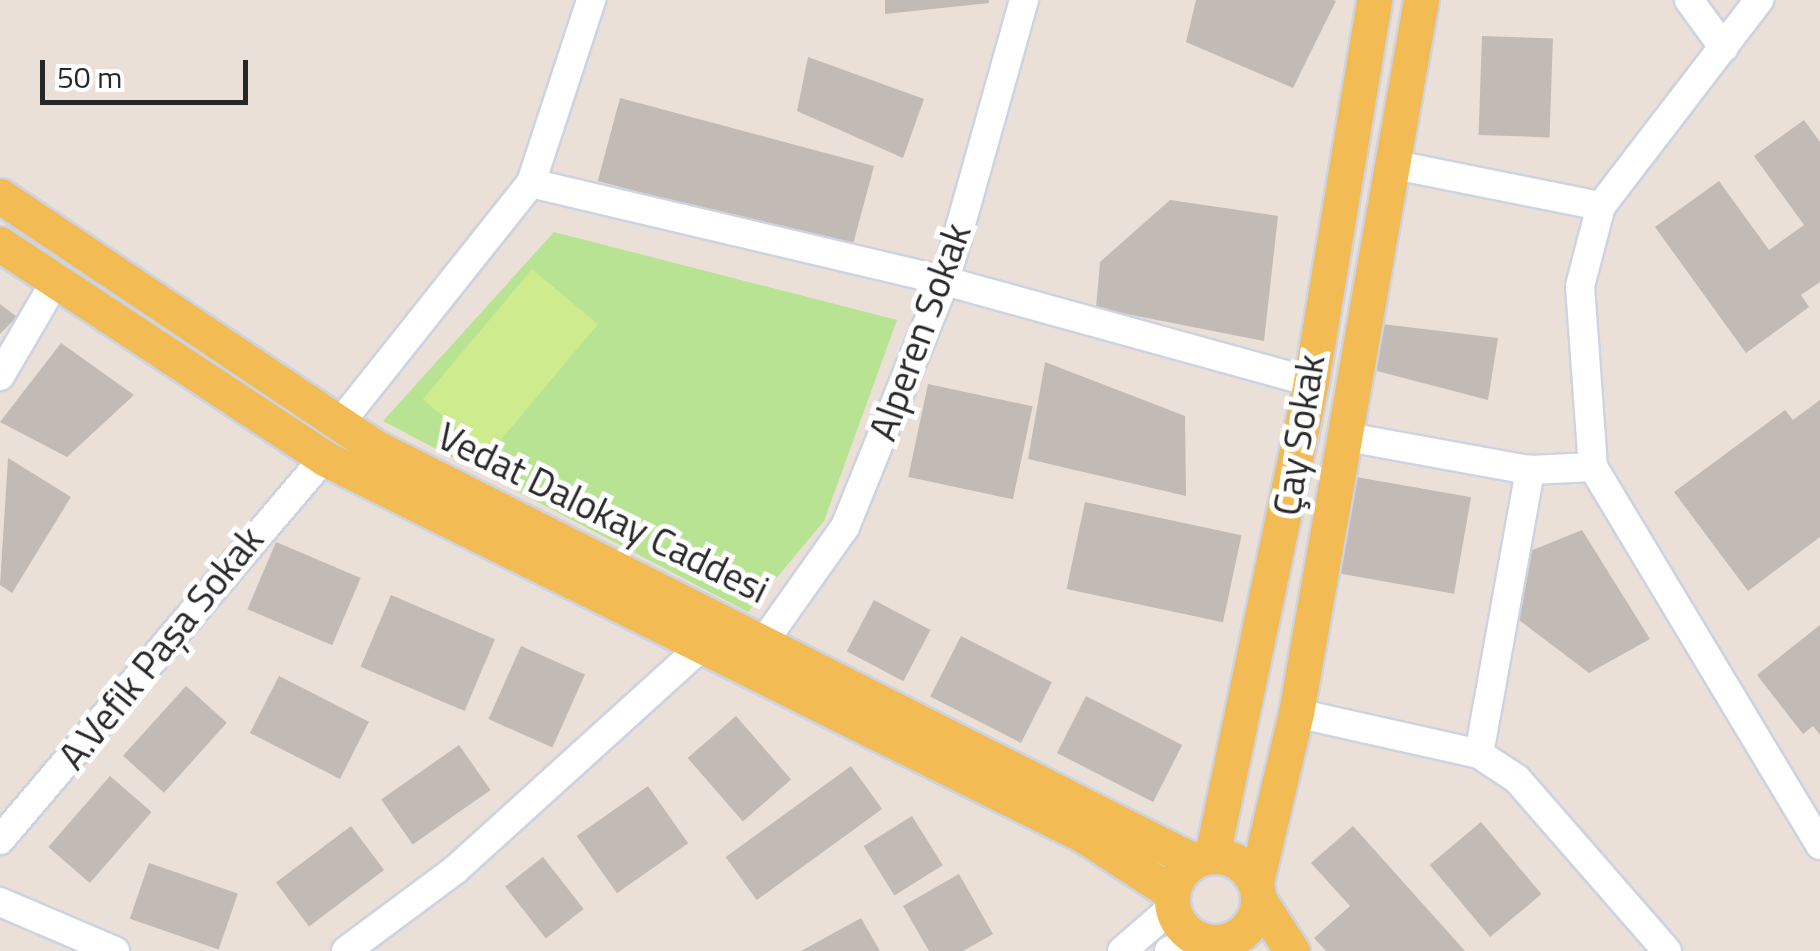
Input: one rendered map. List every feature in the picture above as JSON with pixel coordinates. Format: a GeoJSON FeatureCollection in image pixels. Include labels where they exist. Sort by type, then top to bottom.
{"type":"FeatureCollection","features":[{"type":"Feature","properties":{"kind":"main road","name":"Çay Sokak"},"geometry":{"type":"LineString","coordinates":[[1203,858],[1311,382],[1374,0]]}},
{"type":"Feature","properties":{"kind":"main road","name":"Çay Sokak"},"geometry":{"type":"LineString","coordinates":[[1257,891],[1296,713],[1422,0]]}},
{"type":"Feature","properties":{"kind":"main road","name":"Vedat Dalokay Caddesi"},"geometry":{"type":"LineString","coordinates":[[0,196],[340,424],[609,569],[765,640],[1203,858]]}},
{"type":"Feature","properties":{"kind":"main road","name":"Vedat Dalokay Caddesi"},"geometry":{"type":"LineString","coordinates":[[0,244],[324,458],[698,650],[1085,836],[1172,900]]}},
{"type":"Feature","properties":{"kind":"main road"},"geometry":{"type":"LineString","coordinates":[[1257,891],[1249,926],[1199,946],[1172,900],[1203,858],[1238,862],[1257,891],[1292,951]]}},
{"type":"Feature","properties":{"kind":"street"},"geometry":{"type":"LineString","coordinates":[[340,424],[531,184],[590,0]]}},
{"type":"Feature","properties":{"kind":"street","name":"Alperen Sokak"},"geometry":{"type":"LineString","coordinates":[[765,640],[845,526],[946,281],[1024,0]]}},
{"type":"Feature","properties":{"kind":"street"},"geometry":{"type":"LineString","coordinates":[[1688,0],[1724,48]]}},
{"type":"Feature","properties":{"kind":"street"},"geometry":{"type":"LineString","coordinates":[[1759,0],[1601,206],[1580,286],[1593,467],[1820,845]]}},
{"type":"Feature","properties":{"kind":"street"},"geometry":{"type":"LineString","coordinates":[[1390,164],[1601,206]]}},
{"type":"Feature","properties":{"kind":"street"},"geometry":{"type":"LineString","coordinates":[[531,184],[946,281],[1311,382]]}},
{"type":"Feature","properties":{"kind":"street"},"geometry":{"type":"LineString","coordinates":[[0,376],[55,282]]}},
{"type":"Feature","properties":{"kind":"street"},"geometry":{"type":"LineString","coordinates":[[1342,436],[1530,470],[1593,467]]}},
{"type":"Feature","properties":{"kind":"street","name":"A.Vefik Paşa Sokak"},"geometry":{"type":"LineString","coordinates":[[0,840],[324,458]]}},
{"type":"Feature","properties":{"kind":"street"},"geometry":{"type":"LineString","coordinates":[[1479,754],[1530,470]]}},
{"type":"Feature","properties":{"kind":"street"},"geometry":{"type":"LineString","coordinates":[[346,951],[455,870],[698,650]]}},
{"type":"Feature","properties":{"kind":"street"},"geometry":{"type":"LineString","coordinates":[[1296,713],[1479,754],[1517,779],[1667,951]]}},
{"type":"Feature","properties":{"kind":"street"},"geometry":{"type":"LineString","coordinates":[[1122,951],[1172,900]]}},
{"type":"Feature","properties":{"kind":"street"},"geometry":{"type":"LineString","coordinates":[[0,902],[115,951]]}},
{"type":"Feature","properties":{"kind":"green space"},"geometry":{"type":"Polygon","coordinates":[[[554,232],[897,320],[824,521],[748,612],[383,421],[554,232]]]}},
{"type":"Feature","properties":{"kind":"green space"},"geometry":{"type":"Polygon","coordinates":[[[532,269],[598,324],[489,455],[423,399],[532,269]]]}},
{"type":"Feature","properties":{"kind":"building"},"geometry":{"type":"Polygon","coordinates":[[[885,0],[989,0],[989,3],[885,14],[885,0]]]}},
{"type":"Feature","properties":{"kind":"building"},"geometry":{"type":"Polygon","coordinates":[[[1196,0],[1336,1],[1293,88],[1186,42],[1196,0]]]}},
{"type":"Feature","properties":{"kind":"building"},"geometry":{"type":"Polygon","coordinates":[[[1482,36],[1553,38],[1550,137],[1479,135],[1482,36]]]}},
{"type":"Feature","properties":{"kind":"building"},"geometry":{"type":"Polygon","coordinates":[[[808,57],[924,99],[903,158],[797,111],[808,57]]]}},
{"type":"Feature","properties":{"kind":"building"},"geometry":{"type":"Polygon","coordinates":[[[620,98],[874,166],[852,249],[598,181],[620,98]]]}},
{"type":"Feature","properties":{"kind":"building"},"geometry":{"type":"Polygon","coordinates":[[[1804,120],[1820,142],[1820,282],[1801,295],[1809,307],[1746,353],[1655,227],[1719,181],[1769,250],[1804,225],[1754,156],[1804,120]]]}},
{"type":"Feature","properties":{"kind":"building"},"geometry":{"type":"Polygon","coordinates":[[[1170,200],[1278,216],[1264,341],[1096,308],[1100,262],[1170,200]]]}},
{"type":"Feature","properties":{"kind":"building"},"geometry":{"type":"Polygon","coordinates":[[[0,304],[17,317],[0,334],[0,304]]]}},
{"type":"Feature","properties":{"kind":"building"},"geometry":{"type":"Polygon","coordinates":[[[1374,323],[1498,338],[1488,400],[1373,370],[1374,323]]]}},
{"type":"Feature","properties":{"kind":"building"},"geometry":{"type":"Polygon","coordinates":[[[61,343],[134,395],[67,457],[0,422],[61,343]]]}},
{"type":"Feature","properties":{"kind":"building"},"geometry":{"type":"Polygon","coordinates":[[[1045,362],[1185,416],[1186,496],[1028,459],[1045,362]]]}},
{"type":"Feature","properties":{"kind":"building"},"geometry":{"type":"Polygon","coordinates":[[[928,384],[1033,406],[1013,499],[908,477],[928,384]]]}},
{"type":"Feature","properties":{"kind":"building"},"geometry":{"type":"Polygon","coordinates":[[[1820,400],[1820,537],[1748,591],[1674,492],[1785,410],[1793,420],[1820,400]]]}},
{"type":"Feature","properties":{"kind":"building"},"geometry":{"type":"Polygon","coordinates":[[[8,458],[71,497],[12,593],[0,585],[8,458]]]}},
{"type":"Feature","properties":{"kind":"building"},"geometry":{"type":"Polygon","coordinates":[[[1345,475],[1471,497],[1454,594],[1328,572],[1345,475]]]}},
{"type":"Feature","properties":{"kind":"building"},"geometry":{"type":"Polygon","coordinates":[[[1085,502],[1242,535],[1223,622],[1066,589],[1085,502]]]}},
{"type":"Feature","properties":{"kind":"building"},"geometry":{"type":"Polygon","coordinates":[[[1582,530],[1650,639],[1589,673],[1519,620],[1523,554],[1582,530]]]}},
{"type":"Feature","properties":{"kind":"building"},"geometry":{"type":"Polygon","coordinates":[[[276,542],[361,578],[332,645],[247,609],[276,542]]]}},
{"type":"Feature","properties":{"kind":"building"},"geometry":{"type":"Polygon","coordinates":[[[391,595],[495,639],[465,711],[361,667],[391,595]]]}},
{"type":"Feature","properties":{"kind":"building"},"geometry":{"type":"Polygon","coordinates":[[[874,600],[931,630],[903,681],[847,651],[874,600]]]}},
{"type":"Feature","properties":{"kind":"building"},"geometry":{"type":"Polygon","coordinates":[[[1820,625],[1820,735],[1813,726],[1803,734],[1757,675],[1820,625]]]}},
{"type":"Feature","properties":{"kind":"building"},"geometry":{"type":"Polygon","coordinates":[[[961,636],[1052,682],[1021,743],[930,697],[961,636]]]}},
{"type":"Feature","properties":{"kind":"building"},"geometry":{"type":"Polygon","coordinates":[[[521,646],[585,674],[552,748],[488,719],[521,646]]]}},
{"type":"Feature","properties":{"kind":"building"},"geometry":{"type":"Polygon","coordinates":[[[279,676],[369,722],[340,779],[250,733],[279,676]]]}},
{"type":"Feature","properties":{"kind":"building"},"geometry":{"type":"Polygon","coordinates":[[[186,686],[227,723],[164,793],[123,756],[186,686]]]}},
{"type":"Feature","properties":{"kind":"building"},"geometry":{"type":"Polygon","coordinates":[[[1086,696],[1182,745],[1153,802],[1057,753],[1086,696]]]}},
{"type":"Feature","properties":{"kind":"building"},"geometry":{"type":"Polygon","coordinates":[[[736,716],[791,779],[743,821],[688,758],[736,716]]]}},
{"type":"Feature","properties":{"kind":"building"},"geometry":{"type":"Polygon","coordinates":[[[459,745],[491,790],[413,845],[381,799],[459,745]]]}},
{"type":"Feature","properties":{"kind":"building"},"geometry":{"type":"Polygon","coordinates":[[[851,766],[882,809],[757,900],[726,857],[851,766]]]}},
{"type":"Feature","properties":{"kind":"building"},"geometry":{"type":"Polygon","coordinates":[[[110,776],[152,812],[90,883],[48,847],[110,776]]]}},
{"type":"Feature","properties":{"kind":"building"},"geometry":{"type":"Polygon","coordinates":[[[648,786],[688,843],[617,893],[577,836],[648,786]]]}},
{"type":"Feature","properties":{"kind":"building"},"geometry":{"type":"Polygon","coordinates":[[[912,816],[943,865],[894,895],[864,846],[912,816]]]}},
{"type":"Feature","properties":{"kind":"building"},"geometry":{"type":"Polygon","coordinates":[[[1481,822],[1541,894],[1490,937],[1430,865],[1481,822]]]}},
{"type":"Feature","properties":{"kind":"building"},"geometry":{"type":"Polygon","coordinates":[[[351,826],[384,870],[309,926],[276,883],[351,826]]]}},
{"type":"Feature","properties":{"kind":"building"},"geometry":{"type":"Polygon","coordinates":[[[1353,826],[1465,951],[1326,951],[1314,938],[1350,906],[1311,863],[1353,826]]]}},
{"type":"Feature","properties":{"kind":"building"},"geometry":{"type":"Polygon","coordinates":[[[543,857],[584,909],[546,939],[505,887],[543,857]]]}},
{"type":"Feature","properties":{"kind":"building"},"geometry":{"type":"Polygon","coordinates":[[[149,863],[238,894],[219,949],[130,919],[149,863]]]}},
{"type":"Feature","properties":{"kind":"building"},"geometry":{"type":"Polygon","coordinates":[[[959,874],[993,934],[963,951],[929,951],[903,906],[959,874]]]}},
{"type":"Feature","properties":{"kind":"building"},"geometry":{"type":"Polygon","coordinates":[[[861,918],[880,951],[801,951],[861,918]]]}}]}
